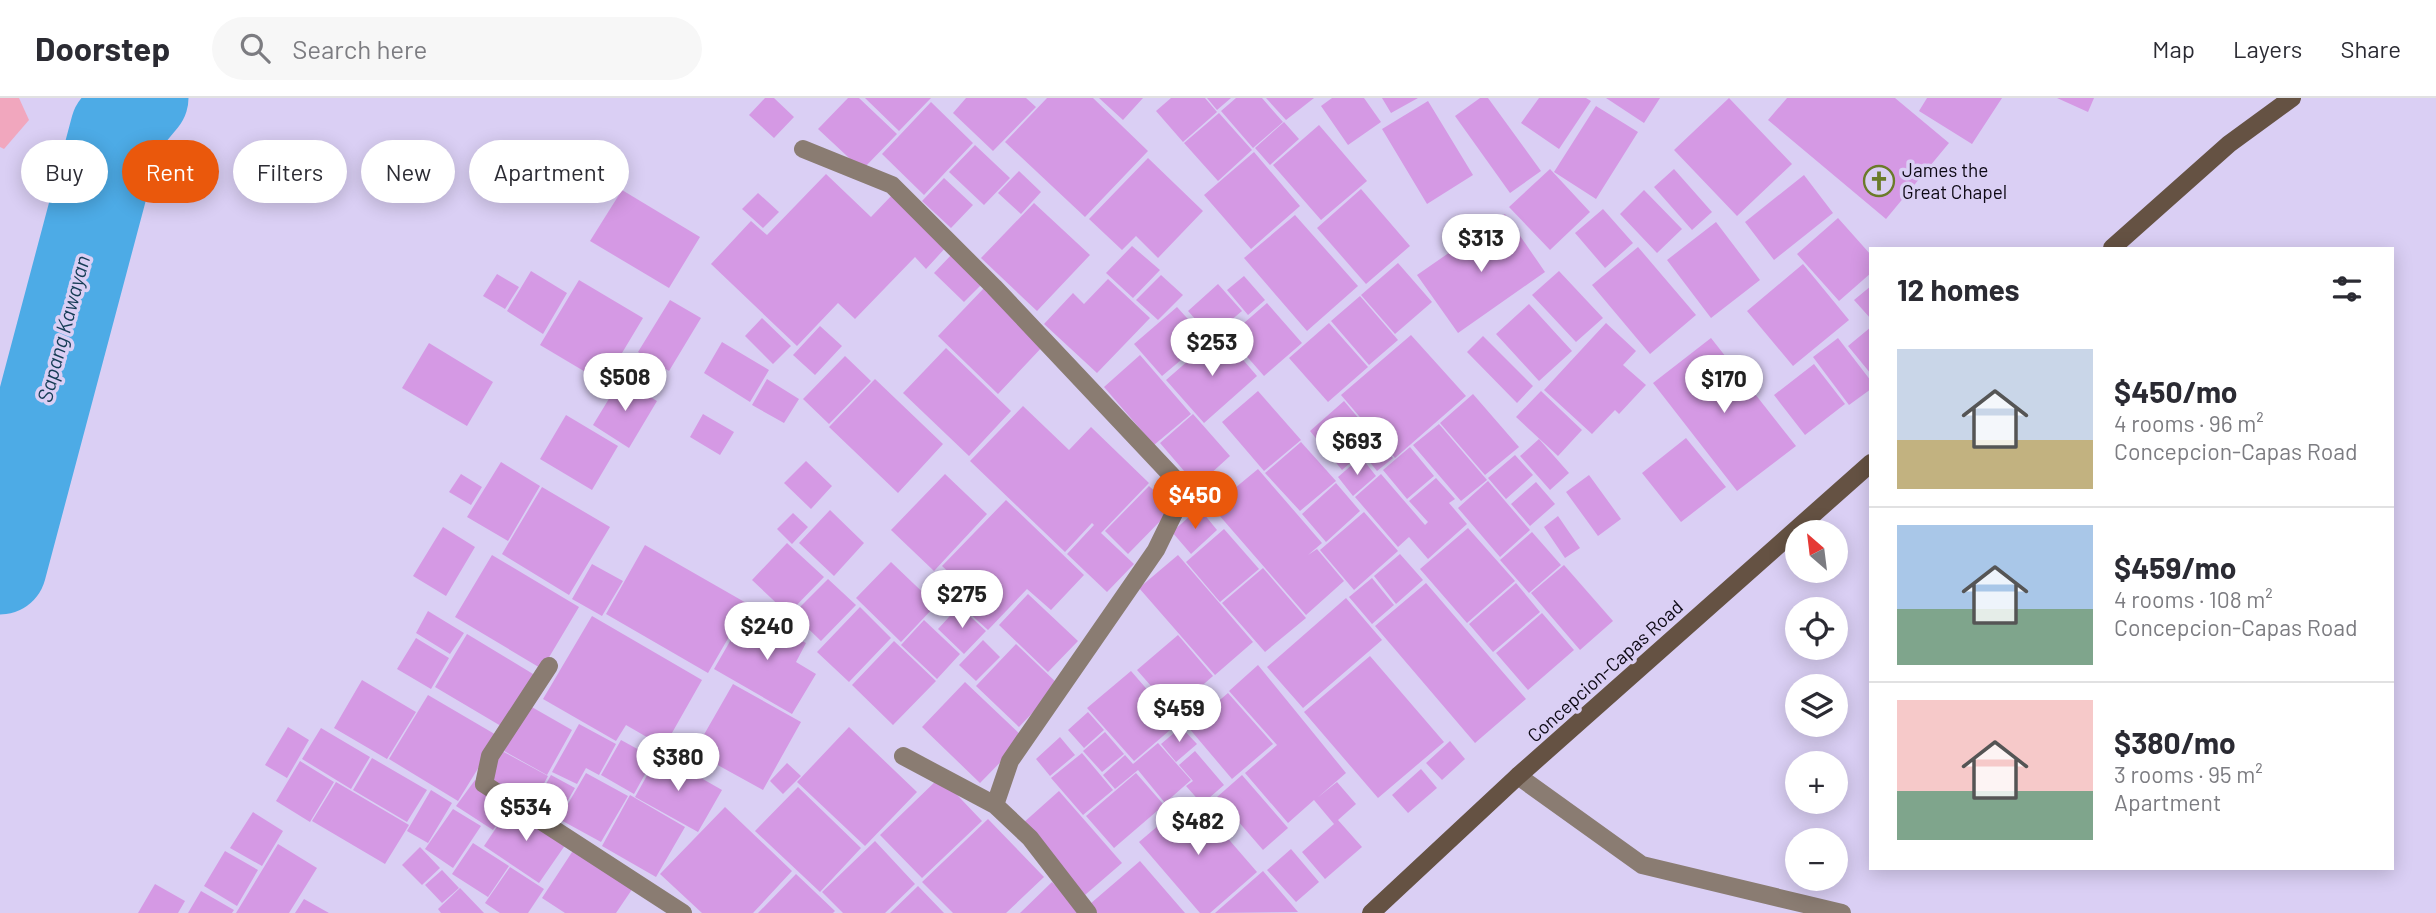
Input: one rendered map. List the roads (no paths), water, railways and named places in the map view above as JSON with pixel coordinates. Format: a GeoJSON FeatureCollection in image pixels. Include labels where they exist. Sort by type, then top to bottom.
{"type":"FeatureCollection","features":[{"type":"Feature","properties":{"kind":"main road"},"geometry":{"type":"LineString","coordinates":[[2113,247],[2229,144],[2292,98]]}},
{"type":"Feature","properties":{"kind":"main road","name":"Concepcion-Capas Road"},"geometry":{"type":"LineString","coordinates":[[1371,913],[1518,776],[1869,465]]}},
{"type":"Feature","properties":{"kind":"street"},"geometry":{"type":"LineString","coordinates":[[803,149],[892,185],[994,287],[1174,478],[1175,509],[1156,550],[1010,761],[995,805]]}},
{"type":"Feature","properties":{"kind":"street"},"geometry":{"type":"LineString","coordinates":[[549,666],[490,757],[484,784],[683,913]]}},
{"type":"Feature","properties":{"kind":"street"},"geometry":{"type":"LineString","coordinates":[[903,756],[995,805],[1030,838],[1088,913]]}},
{"type":"Feature","properties":{"kind":"street"},"geometry":{"type":"LineString","coordinates":[[1518,776],[1642,865],[1842,913]]}},
{"type":"Feature","properties":{"kind":"waterway","name":"Sapang Kawayan"},"geometry":{"type":"LineString","coordinates":[[0,568],[117,128],[142,98]]}},
{"type":"Feature","properties":{"kind":"place","name":"James the Great Chapel"},"geometry":{"type":"Point","coordinates":[1879,181]}}]}
